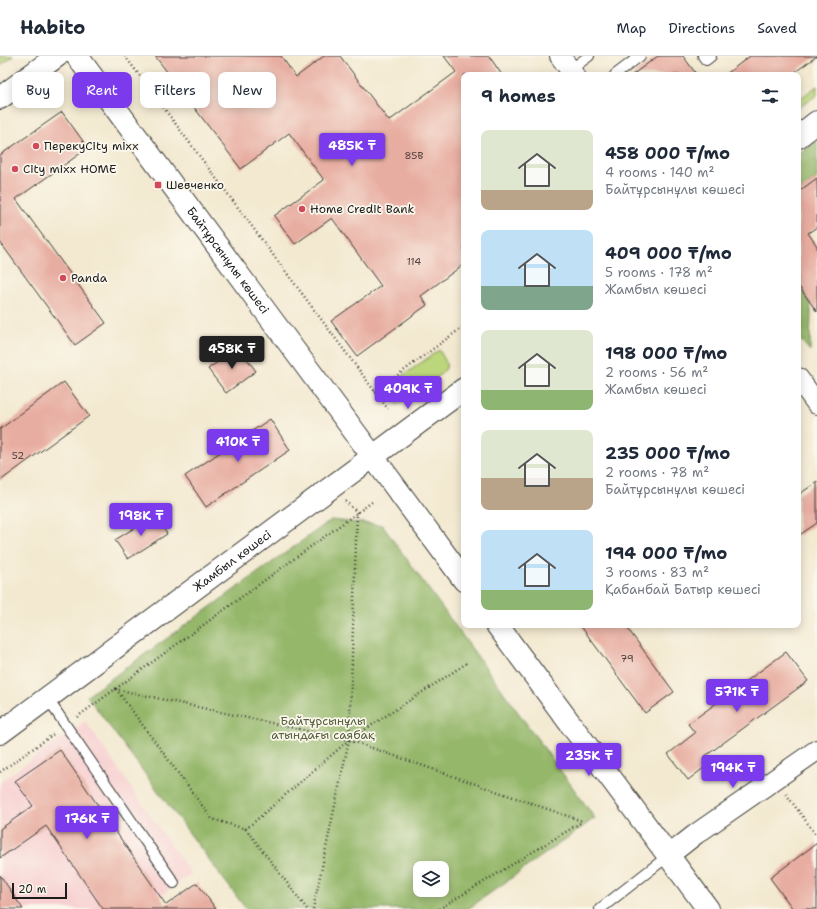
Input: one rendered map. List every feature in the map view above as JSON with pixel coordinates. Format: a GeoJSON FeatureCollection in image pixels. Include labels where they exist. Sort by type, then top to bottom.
{"type":"FeatureCollection","features":[{"type":"Feature","properties":{"kind":"main road"},"geometry":{"type":"LineString","coordinates":[[0,98],[57,56]]}},
{"type":"Feature","properties":{"kind":"main road","name":"Байтұрсынұлы көшесі"},"geometry":{"type":"LineString","coordinates":[[77,56],[461,576]]}},
{"type":"Feature","properties":{"kind":"main road"},"geometry":{"type":"LineString","coordinates":[[801,135],[817,122]]}},
{"type":"Feature","properties":{"kind":"main road","name":"Жамбыл көшесі"},"geometry":{"type":"LineString","coordinates":[[0,733],[461,391]]}},
{"type":"Feature","properties":{"kind":"main road"},"geometry":{"type":"LineString","coordinates":[[499,628],[708,909]]}},
{"type":"Feature","properties":{"kind":"street"},"geometry":{"type":"LineString","coordinates":[[801,382],[817,404]]}},
{"type":"Feature","properties":{"kind":"street"},"geometry":{"type":"LineString","coordinates":[[668,856],[696,834],[817,750]]}},
{"type":"Feature","properties":{"kind":"lane"},"geometry":{"type":"LineString","coordinates":[[568,67],[589,56]]}},
{"type":"Feature","properties":{"kind":"lane"},"geometry":{"type":"LineString","coordinates":[[619,72],[640,56]]}},
{"type":"Feature","properties":{"kind":"lane"},"geometry":{"type":"LineString","coordinates":[[703,56],[706,60],[711,56]]}},
{"type":"Feature","properties":{"kind":"lane"},"geometry":{"type":"LineString","coordinates":[[47,698],[174,883]]}},
{"type":"Feature","properties":{"kind":"lane"},"geometry":{"type":"LineString","coordinates":[[600,909],[668,856]]}},
{"type":"Feature","properties":{"kind":"path"},"geometry":{"type":"LineString","coordinates":[[125,56],[388,409]]}},
{"type":"Feature","properties":{"kind":"path"},"geometry":{"type":"LineString","coordinates":[[374,392],[461,328]]}},
{"type":"Feature","properties":{"kind":"path"},"geometry":{"type":"LineString","coordinates":[[313,909],[349,740],[357,512],[345,501]]}},
{"type":"Feature","properties":{"kind":"path"},"geometry":{"type":"LineString","coordinates":[[0,772],[372,502]]}},
{"type":"Feature","properties":{"kind":"path"},"geometry":{"type":"LineString","coordinates":[[246,829],[349,740],[467,663]]}},
{"type":"Feature","properties":{"kind":"path"},"geometry":{"type":"LineString","coordinates":[[115,689],[349,740],[582,821],[439,909]]}},
{"type":"Feature","properties":{"kind":"path"},"geometry":{"type":"LineString","coordinates":[[115,689],[212,819],[246,829],[307,909]]}},
{"type":"Feature","properties":{"kind":"path"},"geometry":{"type":"LineString","coordinates":[[776,779],[817,836]]}},
{"type":"Feature","properties":{"kind":"shaded area"},"geometry":{"type":"Polygon","coordinates":[[[85,721],[191,874],[142,909],[0,909],[0,782],[85,721]]]}},
{"type":"Feature","properties":{"kind":"green space"},"geometry":{"type":"Polygon","coordinates":[[[0,56],[13,56],[0,66],[0,56]]]}},
{"type":"Feature","properties":{"kind":"green space"},"geometry":{"type":"Polygon","coordinates":[[[817,86],[817,95],[801,106],[801,98],[817,86]]]}},
{"type":"Feature","properties":{"kind":"green space"},"geometry":{"type":"Polygon","coordinates":[[[817,140],[817,178],[801,190],[801,152],[817,140]]]}},
{"type":"Feature","properties":{"kind":"green space"},"geometry":{"type":"Polygon","coordinates":[[[801,290],[810,303],[810,351],[801,340],[801,290]]]}},
{"type":"Feature","properties":{"kind":"green space"},"geometry":{"type":"Polygon","coordinates":[[[439,350],[446,364],[446,368],[443,372],[397,405],[384,389],[439,350]]]}},
{"type":"Feature","properties":{"kind":"green space","name":"Байтұрсынұлы атындағы саябақ"},"geometry":{"type":"Polygon","coordinates":[[[331,520],[382,525],[595,818],[468,909],[246,909],[87,696],[331,520]]]}},
{"type":"Feature","properties":{"kind":"building"},"geometry":{"type":"Polygon","coordinates":[[[155,56],[281,56],[296,77],[324,56],[340,56],[389,121],[456,72],[444,56],[489,56],[500,72],[461,72],[461,266],[421,296],[427,305],[357,356],[331,321],[381,286],[332,218],[295,244],[274,216],[324,180],[289,133],[241,169],[195,108],[210,108],[210,72],[167,72],[155,56]]]}},
{"type":"Feature","properties":{"kind":"building"},"geometry":{"type":"Polygon","coordinates":[[[658,56],[683,56],[695,72],[636,72],[658,56]]]}},
{"type":"Feature","properties":{"kind":"building"},"geometry":{"type":"Polygon","coordinates":[[[750,56],[817,56],[795,72],[729,72],[750,56]]]}},
{"type":"Feature","properties":{"kind":"building"},"geometry":{"type":"Polygon","coordinates":[[[62,112],[88,148],[16,199],[106,323],[75,345],[0,242],[0,155],[62,112]]]}},
{"type":"Feature","properties":{"kind":"building"},"geometry":{"type":"Polygon","coordinates":[[[817,178],[817,227],[808,233],[817,246],[817,312],[801,289],[801,190],[817,178]]]}},
{"type":"Feature","properties":{"kind":"building"},"geometry":{"type":"Polygon","coordinates":[[[238,347],[256,371],[226,393],[208,369],[238,347]]]}},
{"type":"Feature","properties":{"kind":"building"},"geometry":{"type":"Polygon","coordinates":[[[64,382],[89,416],[0,481],[0,429],[64,382]]]}},
{"type":"Feature","properties":{"kind":"building"},"geometry":{"type":"Polygon","coordinates":[[[270,419],[290,450],[206,507],[185,476],[270,419]]]}},
{"type":"Feature","properties":{"kind":"building"},"geometry":{"type":"Polygon","coordinates":[[[817,482],[817,523],[801,534],[801,493],[817,482]]]}},
{"type":"Feature","properties":{"kind":"building"},"geometry":{"type":"Polygon","coordinates":[[[155,515],[167,534],[128,559],[115,540],[155,515]]]}},
{"type":"Feature","properties":{"kind":"building"},"geometry":{"type":"Polygon","coordinates":[[[582,628],[627,628],[674,692],[645,713],[582,628]]]}},
{"type":"Feature","properties":{"kind":"building"},"geometry":{"type":"Polygon","coordinates":[[[786,652],[808,681],[704,757],[709,764],[688,780],[668,754],[695,733],[688,724],[786,652]]]}},
{"type":"Feature","properties":{"kind":"building"},"geometry":{"type":"Polygon","coordinates":[[[60,750],[166,905],[197,883],[216,909],[103,909],[46,826],[0,858],[0,829],[33,806],[15,781],[60,750]]]}},
{"type":"Feature","properties":{"kind":"building"},"geometry":{"type":"Polygon","coordinates":[[[817,843],[817,909],[793,909],[770,878],[817,843]]]}},
{"type":"Feature","properties":{"kind":"building"},"geometry":{"type":"Polygon","coordinates":[[[0,875],[23,909],[0,909],[0,875]]]}},
{"type":"Feature","properties":{"kind":"place","name":"ПерекуCity mixx"},"geometry":{"type":"Point","coordinates":[36,146]}},
{"type":"Feature","properties":{"kind":"place","name":"City mixx HOME"},"geometry":{"type":"Point","coordinates":[15,169]}},
{"type":"Feature","properties":{"kind":"place","name":"Шевченко"},"geometry":{"type":"Point","coordinates":[158,185]}},
{"type":"Feature","properties":{"kind":"place","name":"Home Credit Bank"},"geometry":{"type":"Point","coordinates":[302,209]}},
{"type":"Feature","properties":{"kind":"place","name":"Panda"},"geometry":{"type":"Point","coordinates":[63,278]}}]}
